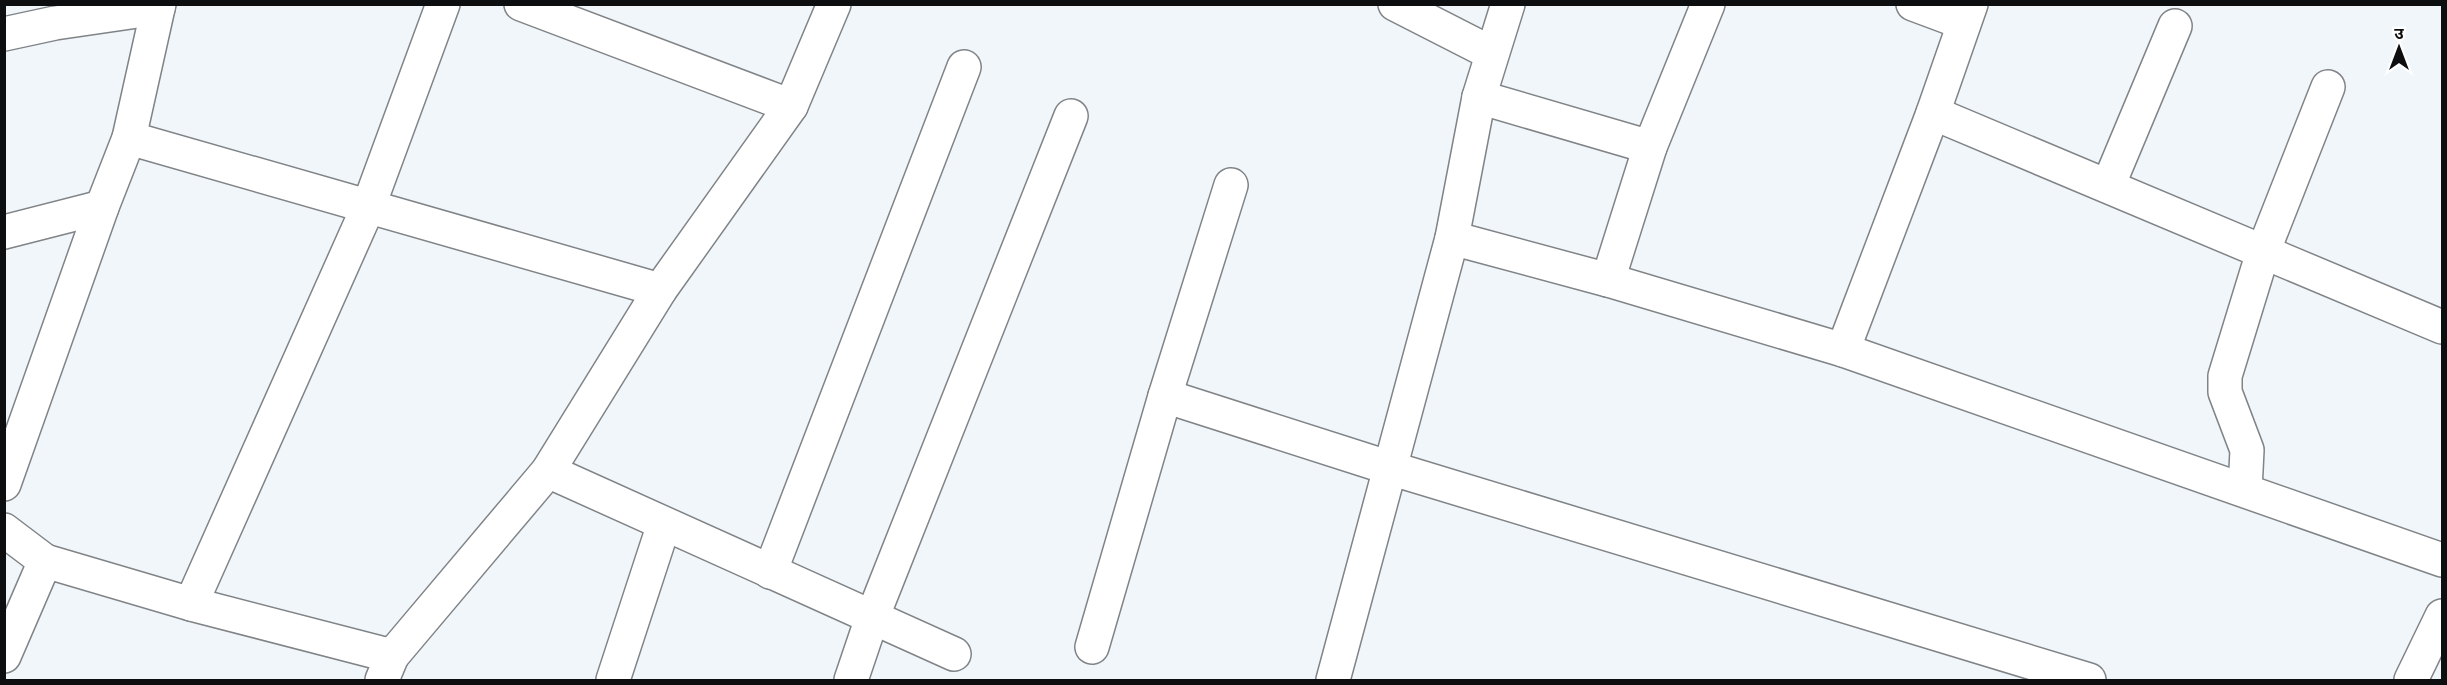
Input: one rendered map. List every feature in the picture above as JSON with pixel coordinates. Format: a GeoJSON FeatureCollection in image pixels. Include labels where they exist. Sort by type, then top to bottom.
{"type":"FeatureCollection","features":[{"type":"Feature","properties":{"kind":"street"},"geometry":{"type":"LineString","coordinates":[[191,604],[369,205],[442,4]]}},
{"type":"Feature","properties":{"kind":"street"},"geometry":{"type":"LineString","coordinates":[[521,4],[791,106]]}},
{"type":"Feature","properties":{"kind":"street"},"geometry":{"type":"LineString","coordinates":[[4,530],[45,561],[191,604],[387,669],[548,471],[660,290],[791,106],[834,4]]}},
{"type":"Feature","properties":{"kind":"street"},"geometry":{"type":"LineString","coordinates":[[1395,4],[1491,53]]}},
{"type":"Feature","properties":{"kind":"street"},"geometry":{"type":"LineString","coordinates":[[1333,681],[1452,238],[1479,97],[1508,4]]}},
{"type":"Feature","properties":{"kind":"street"},"geometry":{"type":"LineString","coordinates":[[1608,279],[1650,147],[1708,4]]}},
{"type":"Feature","properties":{"kind":"street"},"geometry":{"type":"LineString","coordinates":[[1843,350],[1933,113],[1967,14],[1913,4]]}},
{"type":"Feature","properties":{"kind":"street"},"geometry":{"type":"LineString","coordinates":[[4,34],[159,6],[129,138],[102,207],[4,484]]}},
{"type":"Feature","properties":{"kind":"street"},"geometry":{"type":"LineString","coordinates":[[2108,186],[2175,26]]}},
{"type":"Feature","properties":{"kind":"street"},"geometry":{"type":"LineString","coordinates":[[770,572],[964,67]]}},
{"type":"Feature","properties":{"kind":"street"},"geometry":{"type":"LineString","coordinates":[[2245,490],[2247,450],[2225,392],[2225,376],[2263,252],[2328,87]]}},
{"type":"Feature","properties":{"kind":"street"},"geometry":{"type":"LineString","coordinates":[[1479,97],[1650,147]]}},
{"type":"Feature","properties":{"kind":"street"},"geometry":{"type":"LineString","coordinates":[[1933,113],[2442,327]]}},
{"type":"Feature","properties":{"kind":"street"},"geometry":{"type":"LineString","coordinates":[[851,681],[872,618],[1071,116]]}},
{"type":"Feature","properties":{"kind":"street"},"geometry":{"type":"LineString","coordinates":[[129,138],[660,290]]}},
{"type":"Feature","properties":{"kind":"street"},"geometry":{"type":"LineString","coordinates":[[1092,647],[1165,396],[1231,185]]}},
{"type":"Feature","properties":{"kind":"street"},"geometry":{"type":"LineString","coordinates":[[4,232],[102,207]]}},
{"type":"Feature","properties":{"kind":"street"},"geometry":{"type":"LineString","coordinates":[[1452,238],[1608,279],[1843,350],[2442,560]]}},
{"type":"Feature","properties":{"kind":"street"},"geometry":{"type":"LineString","coordinates":[[1165,396],[1390,468],[2078,679]]}},
{"type":"Feature","properties":{"kind":"street"},"geometry":{"type":"LineString","coordinates":[[548,471],[954,654]]}},
{"type":"Feature","properties":{"kind":"street"},"geometry":{"type":"LineString","coordinates":[[613,681],[664,524]]}},
{"type":"Feature","properties":{"kind":"street"},"geometry":{"type":"LineString","coordinates":[[4,656],[45,561]]}},
{"type":"Feature","properties":{"kind":"street"},"geometry":{"type":"LineString","coordinates":[[2411,681],[2442,616]]}}]}
